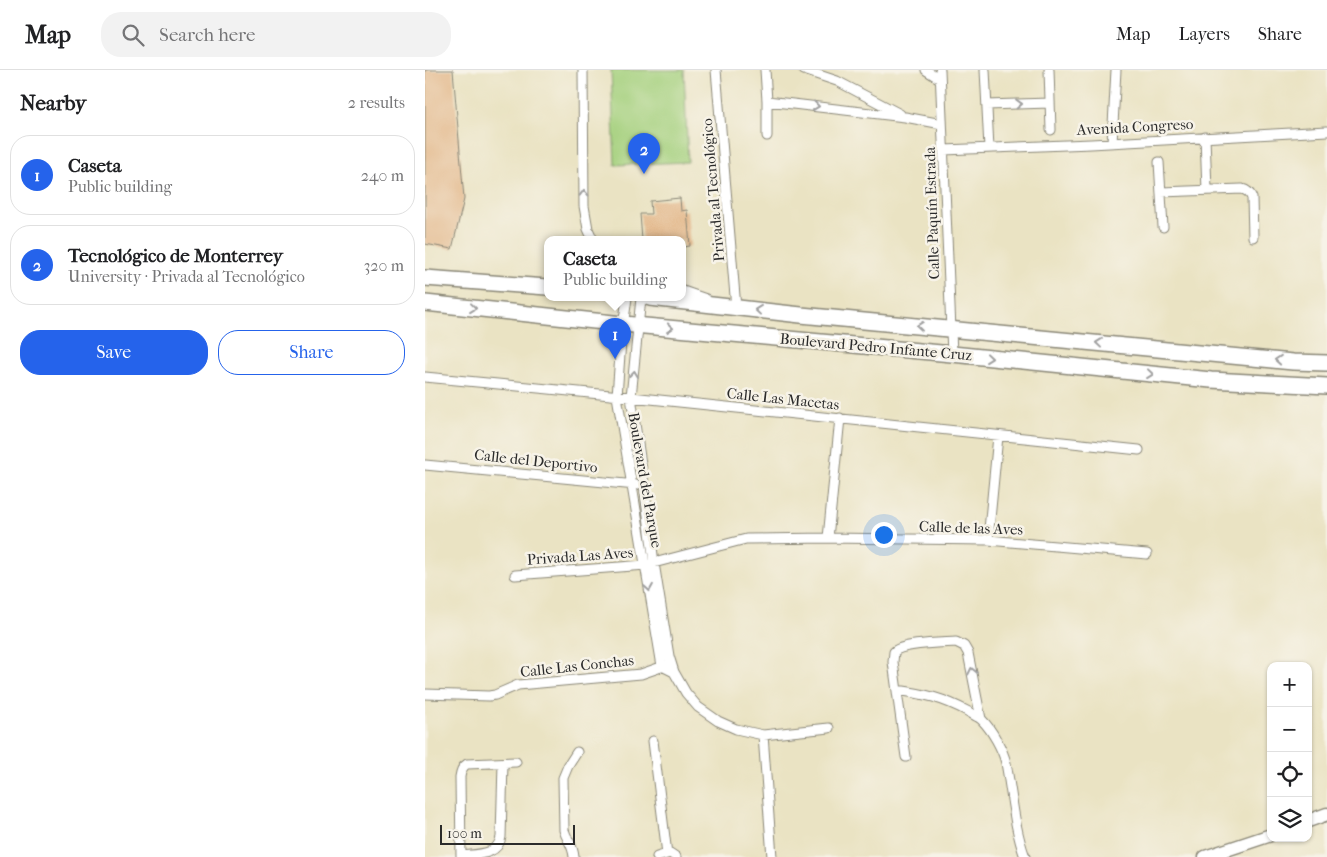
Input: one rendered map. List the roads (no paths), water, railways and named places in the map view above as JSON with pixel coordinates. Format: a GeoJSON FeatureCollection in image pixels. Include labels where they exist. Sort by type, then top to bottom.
{"type":"FeatureCollection","features":[{"type":"Feature","properties":{"kind":"highway"},"geometry":{"type":"LineString","coordinates":[[425,278],[544,287]]}},
{"type":"Feature","properties":{"kind":"highway","name":"Boulevard Pedro Infante Cruz"},"geometry":{"type":"LineString","coordinates":[[677,301],[1293,362],[1327,363]]}},
{"type":"Feature","properties":{"kind":"highway","name":"Boulevard Pedro Infante Cruz"},"geometry":{"type":"LineString","coordinates":[[425,303],[639,326],[952,354],[1211,380],[1327,386]]}},
{"type":"Feature","properties":{"kind":"main road"},"geometry":{"type":"LineString","coordinates":[[1312,820],[1327,814]]}},
{"type":"Feature","properties":{"kind":"main road"},"geometry":{"type":"LineString","coordinates":[[1205,857],[1267,835]]}},
{"type":"Feature","properties":{"kind":"street"},"geometry":{"type":"LineString","coordinates":[[583,70],[584,206],[591,236]]}},
{"type":"Feature","properties":{"kind":"street","name":"Privada al Tecnológico"},"geometry":{"type":"LineString","coordinates":[[716,70],[732,307]]}},
{"type":"Feature","properties":{"kind":"street"},"geometry":{"type":"LineString","coordinates":[[765,70],[767,136]]}},
{"type":"Feature","properties":{"kind":"street"},"geometry":{"type":"LineString","coordinates":[[804,70],[837,81],[905,117]]}},
{"type":"Feature","properties":{"kind":"street"},"geometry":{"type":"LineString","coordinates":[[926,70],[940,74]]}},
{"type":"Feature","properties":{"kind":"street"},"geometry":{"type":"LineString","coordinates":[[985,70],[989,148]]}},
{"type":"Feature","properties":{"kind":"street"},"geometry":{"type":"LineString","coordinates":[[1049,70],[1051,130]]}},
{"type":"Feature","properties":{"kind":"street"},"geometry":{"type":"LineString","coordinates":[[1112,143],[1115,70]]}},
{"type":"Feature","properties":{"kind":"street","name":"Calle Paquín Estrada"},"geometry":{"type":"LineString","coordinates":[[940,74],[952,354]]}},
{"type":"Feature","properties":{"kind":"street"},"geometry":{"type":"LineString","coordinates":[[767,101],[905,117],[942,124]]}},
{"type":"Feature","properties":{"kind":"street"},"geometry":{"type":"LineString","coordinates":[[987,105],[1050,103]]}},
{"type":"Feature","properties":{"kind":"street","name":"Avenida Congreso"},"geometry":{"type":"LineString","coordinates":[[944,150],[1327,131]]}},
{"type":"Feature","properties":{"kind":"street"},"geometry":{"type":"LineString","coordinates":[[1205,137],[1207,190]]}},
{"type":"Feature","properties":{"kind":"street"},"geometry":{"type":"LineString","coordinates":[[1159,162],[1163,227]]}},
{"type":"Feature","properties":{"kind":"street"},"geometry":{"type":"LineString","coordinates":[[1161,192],[1242,189],[1249,192],[1252,198],[1253,237]]}},
{"type":"Feature","properties":{"kind":"street"},"geometry":{"type":"LineString","coordinates":[[686,292],[732,307]]}},
{"type":"Feature","properties":{"kind":"street","name":"Boulevard del Parque"},"geometry":{"type":"LineString","coordinates":[[627,301],[617,380],[617,396],[633,485],[673,668]]}},
{"type":"Feature","properties":{"kind":"street","name":"Boulevard del Parque"},"geometry":{"type":"LineString","coordinates":[[641,301],[631,397],[644,484],[661,666]]}},
{"type":"Feature","properties":{"kind":"street","name":"Calle Las Macetas"},"geometry":{"type":"LineString","coordinates":[[425,378],[840,418],[1139,450]]}},
{"type":"Feature","properties":{"kind":"street"},"geometry":{"type":"LineString","coordinates":[[828,538],[840,418]]}},
{"type":"Feature","properties":{"kind":"street"},"geometry":{"type":"LineString","coordinates":[[988,540],[999,436]]}},
{"type":"Feature","properties":{"kind":"street","name":"Calle del Deportivo"},"geometry":{"type":"LineString","coordinates":[[425,465],[633,485],[644,484]]}},
{"type":"Feature","properties":{"kind":"street","name":"Calle de las Aves"},"geometry":{"type":"LineString","coordinates":[[650,564],[746,539],[988,540],[1147,554]]}},
{"type":"Feature","properties":{"kind":"street","name":"Privada Las Aves"},"geometry":{"type":"LineString","coordinates":[[515,575],[650,564]]}},
{"type":"Feature","properties":{"kind":"street"},"geometry":{"type":"LineString","coordinates":[[905,757],[893,657],[894,652],[897,649],[908,646],[960,643],[968,654],[981,719],[998,743],[1004,756],[1019,842],[1025,857]]}},
{"type":"Feature","properties":{"kind":"street","name":"Calle Las Conchas"},"geometry":{"type":"LineString","coordinates":[[425,694],[489,696],[518,685],[641,674],[661,666],[673,668]]}},
{"type":"Feature","properties":{"kind":"street"},"geometry":{"type":"LineString","coordinates":[[673,668],[686,693],[692,700],[707,714],[736,729],[763,735],[829,728]]}},
{"type":"Feature","properties":{"kind":"street"},"geometry":{"type":"LineString","coordinates":[[897,690],[931,696],[955,704],[981,719]]}},
{"type":"Feature","properties":{"kind":"street"},"geometry":{"type":"LineString","coordinates":[[763,735],[772,857]]}},
{"type":"Feature","properties":{"kind":"street"},"geometry":{"type":"LineString","coordinates":[[653,741],[672,855],[657,857]]}},
{"type":"Feature","properties":{"kind":"street"},"geometry":{"type":"LineString","coordinates":[[574,857],[573,846],[564,830],[563,786],[565,772],[577,752]]}},
{"type":"Feature","properties":{"kind":"street"},"geometry":{"type":"LineString","coordinates":[[503,763],[501,837],[499,845],[491,852],[461,857],[461,770],[463,766],[467,764],[516,762]]}},
{"type":"Feature","properties":{"kind":"place","name":"Tecnológico de Monterrey"},"geometry":{"type":"Point","coordinates":[644,174]}},
{"type":"Feature","properties":{"kind":"place","name":"Caseta"},"geometry":{"type":"Point","coordinates":[615,359]}}]}
